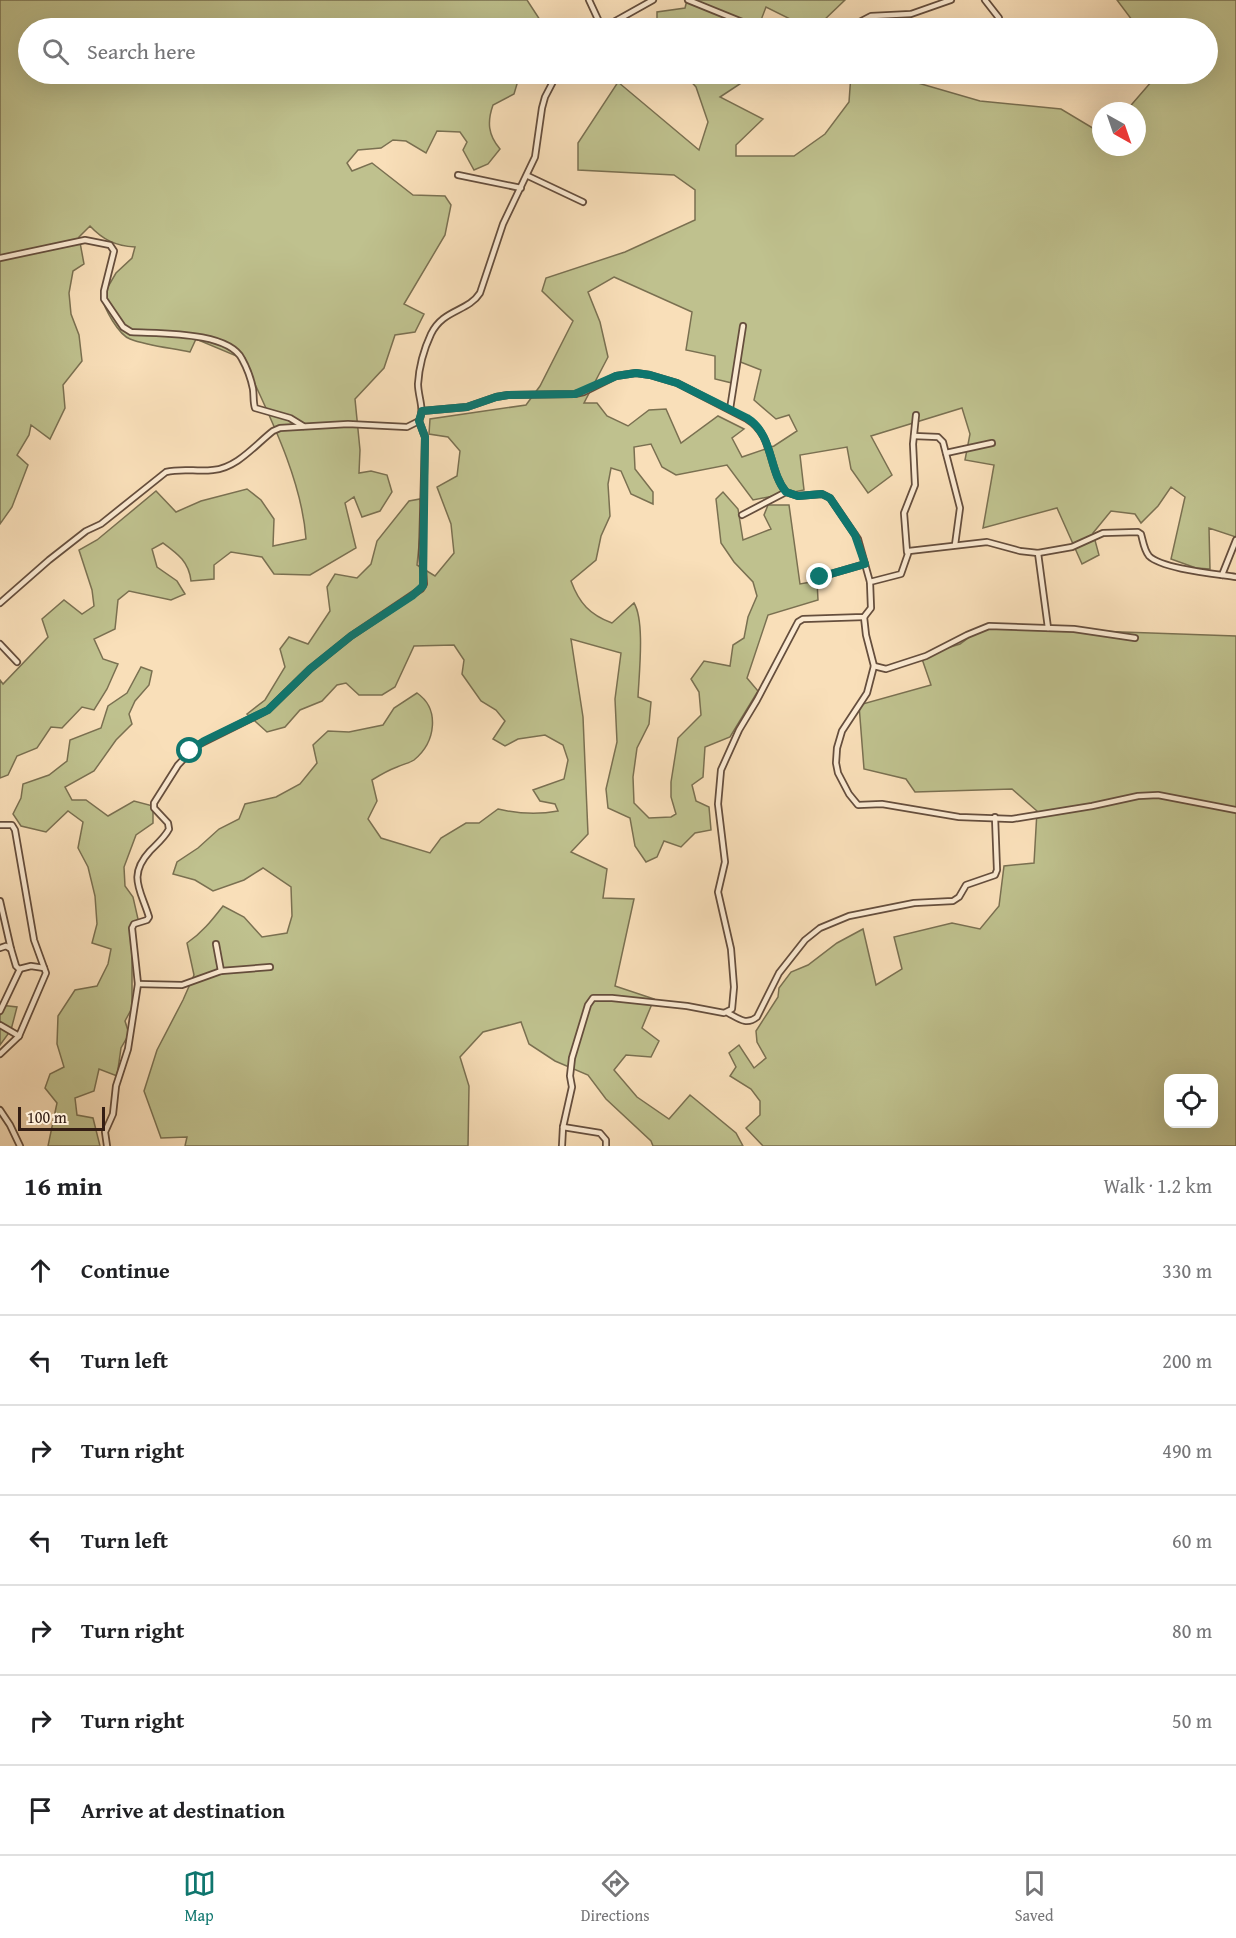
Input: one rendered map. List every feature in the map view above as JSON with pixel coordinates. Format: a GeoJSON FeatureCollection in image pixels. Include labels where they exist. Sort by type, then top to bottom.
{"type":"FeatureCollection","features":[{"type":"Feature","properties":{"kind":"street"},"geometry":{"type":"LineString","coordinates":[[589,0],[598,18]]}},
{"type":"Feature","properties":{"kind":"street"},"geometry":{"type":"LineString","coordinates":[[621,18],[653,0]]}},
{"type":"Feature","properties":{"kind":"street"},"geometry":{"type":"LineString","coordinates":[[688,0],[732,18]]}},
{"type":"Feature","properties":{"kind":"street"},"geometry":{"type":"LineString","coordinates":[[867,18],[910,14],[951,0]]}},
{"type":"Feature","properties":{"kind":"street"},"geometry":{"type":"LineString","coordinates":[[986,0],[999,18]]}},
{"type":"Feature","properties":{"kind":"street"},"geometry":{"type":"LineString","coordinates":[[107,1146],[105,1132],[113,1114],[116,1090],[129,1049],[138,984],[132,928],[134,924],[147,920],[149,917],[140,894],[137,873],[140,863],[169,829],[168,823],[153,806],[178,765],[190,751],[204,741],[268,710],[310,669],[351,636],[412,596],[423,586],[425,437],[419,421],[422,411],[419,377],[431,334],[441,319],[478,297],[503,224],[528,176],[535,157],[545,97],[552,84]]}},
{"type":"Feature","properties":{"kind":"street"},"geometry":{"type":"LineString","coordinates":[[458,175],[521,188]]}},
{"type":"Feature","properties":{"kind":"street"},"geometry":{"type":"LineString","coordinates":[[528,176],[583,202]]}},
{"type":"Feature","properties":{"kind":"street"},"geometry":{"type":"LineString","coordinates":[[0,258],[85,240],[110,245],[114,251],[104,299],[123,327],[131,332],[196,337],[229,346],[238,353],[244,363],[253,389],[255,408],[290,418],[303,426]]}},
{"type":"Feature","properties":{"kind":"street"},"geometry":{"type":"LineString","coordinates":[[730,409],[743,326]]}},
{"type":"Feature","properties":{"kind":"street"},"geometry":{"type":"LineString","coordinates":[[422,411],[467,407],[508,395],[575,394],[616,376],[636,373],[677,383],[754,422],[762,431],[776,474],[786,492],[798,496],[822,494],[830,498],[858,539],[870,582],[871,608],[864,617],[874,666],[867,693],[846,722],[837,748],[836,763],[838,773],[854,802],[862,806],[882,804],[959,817],[1028,818],[1149,795],[1166,796],[1236,810]]}},
{"type":"Feature","properties":{"kind":"street"},"geometry":{"type":"LineString","coordinates":[[870,582],[901,574],[907,552],[904,513],[915,485],[916,415]]}},
{"type":"Feature","properties":{"kind":"street"},"geometry":{"type":"LineString","coordinates":[[0,603],[67,545],[86,531],[101,524],[166,472],[222,468],[233,463],[276,429],[348,424],[407,427],[419,421]]}},
{"type":"Feature","properties":{"kind":"street"},"geometry":{"type":"LineString","coordinates":[[914,436],[938,437],[943,442],[960,508],[955,545]]}},
{"type":"Feature","properties":{"kind":"street"},"geometry":{"type":"LineString","coordinates":[[946,453],[992,444]]}},
{"type":"Feature","properties":{"kind":"street"},"geometry":{"type":"LineString","coordinates":[[742,515],[786,492]]}},
{"type":"Feature","properties":{"kind":"street"},"geometry":{"type":"LineString","coordinates":[[907,552],[911,549],[987,542],[1038,553],[1072,547],[1102,533],[1138,532],[1141,534],[1147,552],[1155,560],[1194,571],[1236,577]]}},
{"type":"Feature","properties":{"kind":"street"},"geometry":{"type":"LineString","coordinates":[[1222,575],[1236,540]]}},
{"type":"Feature","properties":{"kind":"street"},"geometry":{"type":"LineString","coordinates":[[1038,553],[1048,628]]}},
{"type":"Feature","properties":{"kind":"street"},"geometry":{"type":"LineString","coordinates":[[820,577],[865,564]]}},
{"type":"Feature","properties":{"kind":"street"},"geometry":{"type":"LineString","coordinates":[[728,1013],[734,1006],[734,987],[731,949],[719,897],[725,862],[718,804],[721,770],[739,730],[798,622],[803,619],[864,617]]}},
{"type":"Feature","properties":{"kind":"street"},"geometry":{"type":"LineString","coordinates":[[874,666],[886,669],[926,656],[986,626],[1074,628],[1135,638]]}},
{"type":"Feature","properties":{"kind":"street"},"geometry":{"type":"LineString","coordinates":[[0,644],[17,662]]}},
{"type":"Feature","properties":{"kind":"street"},"geometry":{"type":"LineString","coordinates":[[562,1146],[563,1127],[572,1087],[570,1076],[572,1058],[588,1005],[593,998],[612,998],[728,1013],[746,1022],[752,1021],[757,1017],[774,981],[786,963],[805,940],[829,923],[849,915],[914,903],[953,902],[966,885],[995,875],[998,870],[995,817]]}},
{"type":"Feature","properties":{"kind":"street"},"geometry":{"type":"LineString","coordinates":[[0,825],[12,825],[15,830],[22,859],[32,931],[45,975],[19,1036],[0,1054]]}},
{"type":"Feature","properties":{"kind":"street"},"geometry":{"type":"LineString","coordinates":[[0,902],[16,966],[20,969]]}},
{"type":"Feature","properties":{"kind":"street"},"geometry":{"type":"LineString","coordinates":[[216,944],[221,971]]}},
{"type":"Feature","properties":{"kind":"street"},"geometry":{"type":"LineString","coordinates":[[0,948],[6,946],[11,948]]}},
{"type":"Feature","properties":{"kind":"street"},"geometry":{"type":"LineString","coordinates":[[0,1011],[20,969],[31,966],[44,968]]}},
{"type":"Feature","properties":{"kind":"street"},"geometry":{"type":"LineString","coordinates":[[138,984],[182,985],[221,971],[270,967]]}},
{"type":"Feature","properties":{"kind":"street"},"geometry":{"type":"LineString","coordinates":[[0,1025],[19,1036]]}},
{"type":"Feature","properties":{"kind":"street"},"geometry":{"type":"LineString","coordinates":[[0,1110],[20,1146]]}},
{"type":"Feature","properties":{"kind":"street"},"geometry":{"type":"LineString","coordinates":[[563,1127],[600,1132],[606,1140],[606,1146]]}},
{"type":"Feature","properties":{"kind":"green space"},"geometry":{"type":"Polygon","coordinates":[[[0,0],[527,0],[539,18],[18,18],[18,84],[517,84],[514,94],[493,105],[490,128],[493,139],[500,149],[488,164],[474,170],[463,150],[467,142],[460,132],[437,131],[426,153],[406,141],[393,140],[381,148],[358,150],[347,163],[352,171],[372,163],[413,195],[445,196],[451,205],[445,235],[404,304],[424,314],[415,332],[395,335],[384,368],[355,399],[360,450],[359,473],[371,471],[387,475],[392,492],[380,511],[362,517],[354,497],[345,503],[356,548],[310,575],[274,574],[262,557],[231,552],[214,565],[214,579],[191,581],[182,559],[173,551],[163,543],[152,549],[157,567],[177,581],[185,594],[171,600],[129,591],[118,600],[115,629],[94,639],[103,659],[118,664],[107,689],[94,710],[82,707],[62,728],[51,727],[37,748],[17,756],[8,775],[0,778],[0,680],[3,684],[48,637],[42,619],[64,600],[82,614],[94,606],[92,590],[79,550],[97,540],[156,491],[176,512],[201,501],[247,489],[261,500],[274,519],[273,546],[306,539],[292,473],[247,367],[239,357],[196,339],[190,352],[126,337],[113,321],[102,297],[116,273],[132,258],[135,247],[110,241],[90,226],[79,237],[84,264],[73,271],[69,293],[71,314],[79,335],[82,361],[63,385],[65,408],[50,439],[31,425],[29,435],[17,455],[28,465],[12,507],[0,524],[0,0]]]}},
{"type":"Feature","properties":{"kind":"green space"},"geometry":{"type":"Polygon","coordinates":[[[687,0],[845,0],[826,18],[788,18],[766,7],[762,18],[657,18],[657,12],[685,8],[687,0]]]}},
{"type":"Feature","properties":{"kind":"green space"},"geometry":{"type":"Polygon","coordinates":[[[1117,0],[1236,0],[1236,537],[1209,528],[1210,569],[1196,568],[1171,559],[1185,497],[1171,487],[1158,506],[1141,523],[1135,514],[1111,511],[1093,533],[1099,555],[1082,564],[1057,508],[983,528],[994,465],[965,460],[970,434],[962,408],[871,436],[892,475],[868,493],[851,469],[847,447],[800,455],[804,490],[753,500],[727,465],[676,475],[662,467],[651,444],[634,447],[635,469],[653,492],[653,504],[631,494],[621,471],[611,468],[608,484],[610,516],[601,536],[596,560],[571,581],[586,607],[604,620],[612,623],[634,603],[637,611],[641,648],[638,697],[651,702],[649,724],[637,748],[633,777],[634,803],[649,818],[671,817],[676,814],[671,797],[671,782],[678,738],[701,715],[699,692],[691,679],[704,661],[730,666],[733,645],[744,638],[748,617],[757,596],[753,582],[734,562],[721,543],[716,499],[723,492],[738,509],[743,540],[771,529],[764,515],[768,505],[789,505],[800,584],[817,581],[818,600],[768,615],[747,678],[758,691],[730,737],[705,747],[703,777],[692,785],[696,801],[709,807],[711,830],[695,833],[681,847],[664,841],[657,857],[646,862],[635,846],[630,818],[608,808],[606,789],[617,742],[615,699],[621,653],[571,639],[583,717],[588,834],[571,852],[607,869],[603,898],[634,899],[615,986],[654,999],[642,1028],[659,1041],[651,1057],[626,1055],[614,1070],[637,1097],[669,1119],[690,1095],[736,1133],[743,1146],[653,1146],[651,1141],[606,1099],[588,1075],[555,1061],[529,1044],[521,1022],[483,1032],[460,1057],[469,1086],[468,1146],[185,1146],[187,1137],[161,1138],[144,1091],[157,1050],[194,975],[187,943],[202,931],[223,906],[244,917],[262,937],[287,933],[292,916],[291,887],[263,868],[244,880],[213,891],[195,880],[173,874],[177,862],[198,848],[219,829],[239,819],[245,804],[276,797],[300,784],[317,763],[313,745],[328,731],[349,732],[383,725],[394,708],[417,693],[429,708],[432,716],[431,735],[421,753],[412,761],[372,780],[377,801],[368,819],[381,838],[430,853],[441,838],[466,823],[479,823],[498,809],[528,813],[558,811],[555,804],[540,801],[533,790],[564,779],[568,760],[563,745],[545,735],[518,739],[505,746],[493,739],[505,721],[496,710],[481,701],[462,674],[464,660],[454,645],[414,646],[395,687],[382,695],[359,695],[346,683],[337,685],[322,701],[300,710],[285,727],[267,732],[247,714],[265,700],[285,667],[280,649],[289,637],[308,644],[330,611],[327,587],[335,574],[357,578],[371,564],[377,541],[409,501],[420,499],[422,515],[417,565],[435,576],[454,553],[451,524],[437,487],[457,476],[460,451],[448,437],[429,434],[430,419],[526,405],[540,386],[573,321],[542,291],[546,278],[625,252],[695,220],[695,190],[674,175],[578,170],[578,143],[617,84],[620,84],[699,150],[708,122],[693,84],[740,84],[720,97],[763,119],[736,145],[736,156],[794,156],[825,134],[849,102],[850,84],[921,84],[980,101],[1061,109],[1092,128],[1092,156],[1146,156],[1146,102],[1134,102],[1149,84],[1218,84],[1218,18],[1130,18],[1117,0]],[[614,277],[588,292],[600,322],[608,357],[584,403],[597,403],[607,416],[628,426],[649,410],[666,409],[681,443],[718,416],[744,429],[732,438],[742,457],[774,446],[797,431],[789,415],[776,419],[754,400],[761,370],[738,361],[732,383],[715,379],[715,356],[686,350],[692,312],[614,277]]]}},
{"type":"Feature","properties":{"kind":"green space"},"geometry":{"type":"Polygon","coordinates":[[[983,627],[1236,636],[1236,1146],[763,1146],[746,1128],[760,1115],[760,1101],[751,1089],[730,1076],[736,1067],[729,1053],[739,1045],[754,1068],[766,1058],[757,1042],[756,1031],[778,997],[779,988],[791,972],[808,965],[837,943],[863,929],[876,985],[902,969],[894,937],[952,923],[980,929],[999,906],[1004,866],[1034,863],[1037,811],[1012,789],[915,792],[906,779],[864,769],[859,705],[931,685],[921,656],[960,644],[983,627]]]}},
{"type":"Feature","properties":{"kind":"green space"},"geometry":{"type":"Polygon","coordinates":[[[141,667],[152,671],[149,685],[135,701],[129,714],[132,724],[116,740],[94,771],[65,787],[72,800],[86,800],[108,816],[134,801],[153,806],[153,823],[136,835],[124,867],[125,886],[133,897],[138,919],[132,927],[132,1008],[125,1021],[129,1034],[121,1048],[117,1076],[99,1069],[94,1091],[75,1098],[77,1115],[93,1118],[100,1146],[48,1146],[57,1103],[45,1088],[50,1074],[64,1067],[57,1044],[58,1016],[75,990],[97,986],[108,964],[111,949],[92,943],[97,924],[95,896],[88,867],[78,848],[83,822],[68,811],[46,832],[21,826],[13,814],[21,798],[23,784],[49,775],[67,761],[70,740],[101,728],[108,706],[127,693],[141,667]]]}},
{"type":"Feature","properties":{"kind":"green space"},"geometry":{"type":"Polygon","coordinates":[[[0,1005],[17,1007],[11,1030],[0,1045],[0,1005]]]}},
{"type":"Feature","properties":{"kind":"route"},"geometry":{"type":"LineString","coordinates":[[190,751],[204,741],[268,710],[310,669],[351,636],[412,596],[423,586],[425,437],[419,421],[422,411],[467,407],[508,395],[575,394],[626,374],[650,375],[677,383],[754,422],[762,431],[776,474],[786,492],[798,496],[822,494],[834,503],[858,539],[865,564],[820,577]]}}]}
